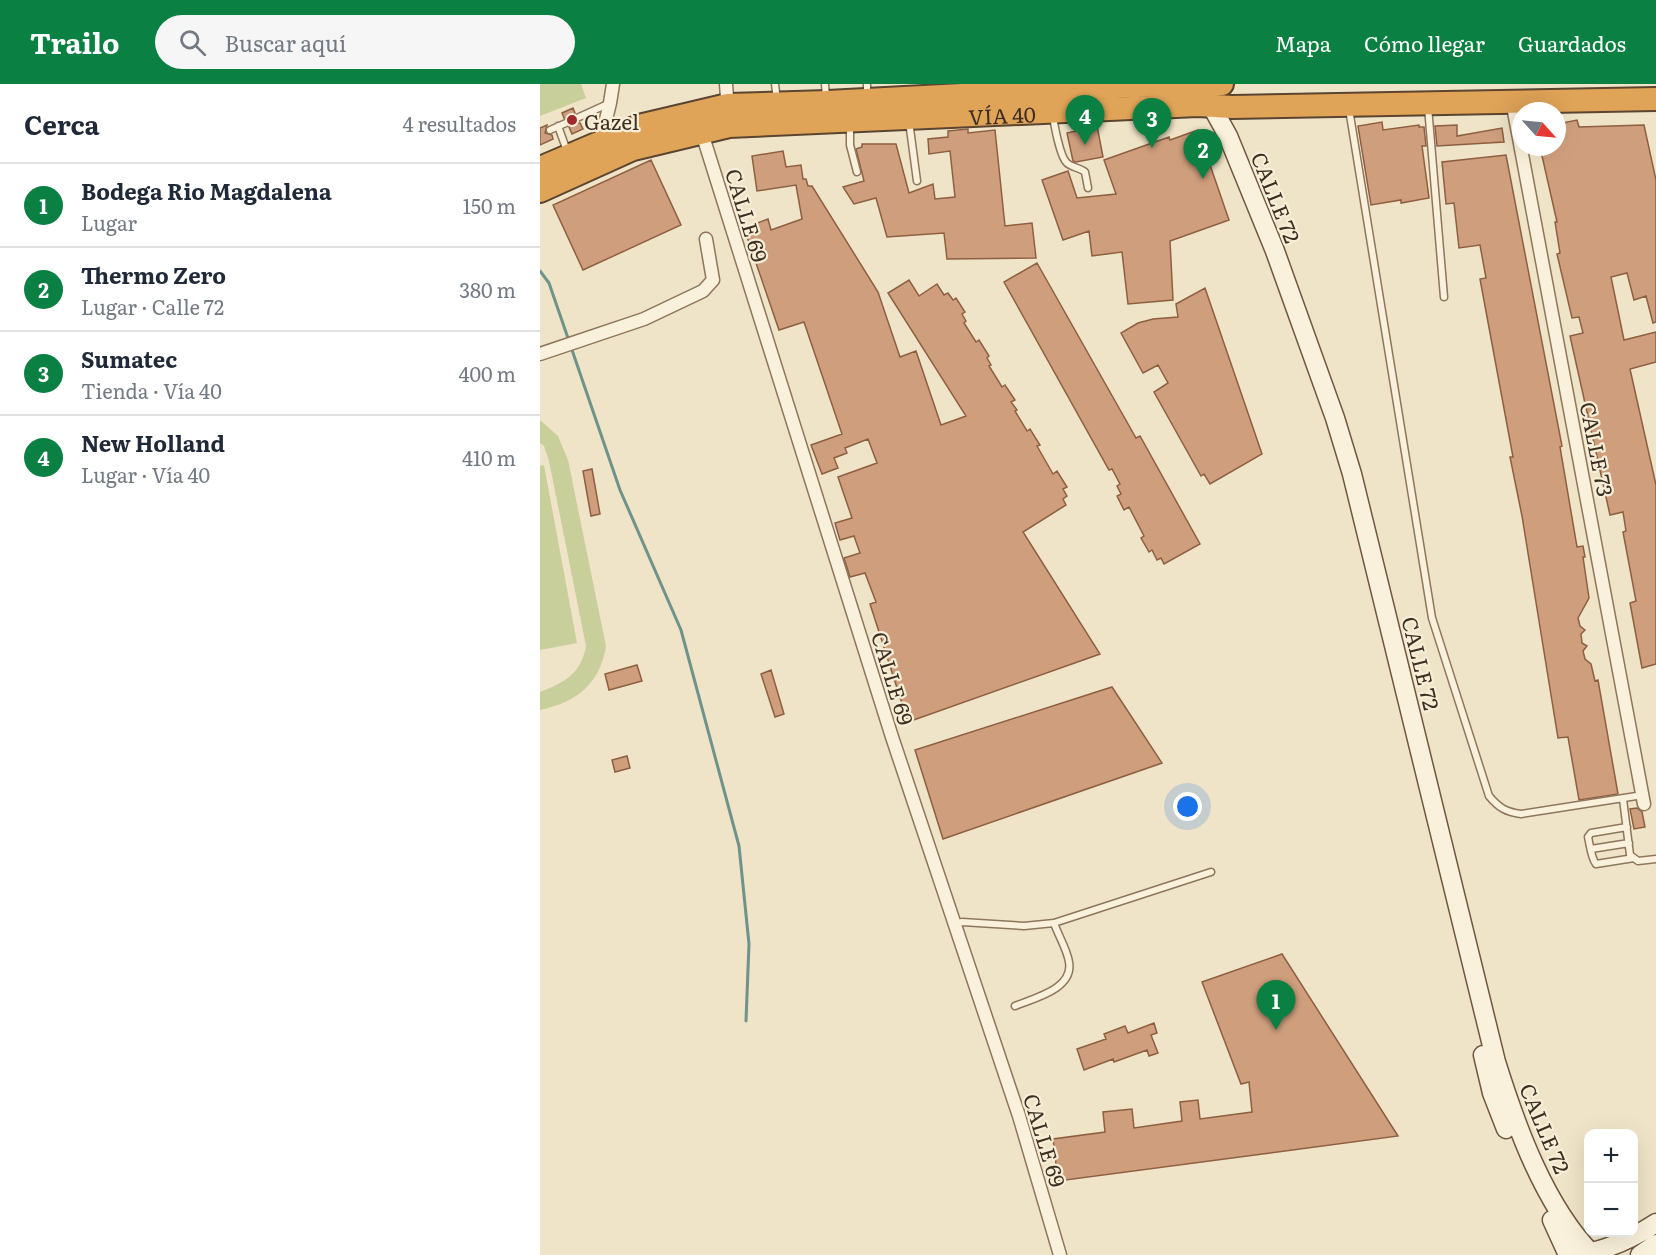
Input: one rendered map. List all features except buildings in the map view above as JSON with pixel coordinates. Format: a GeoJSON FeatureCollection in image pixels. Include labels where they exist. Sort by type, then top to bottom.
{"type":"FeatureCollection","features":[{"type":"Feature","properties":{"kind":"highway","name":"VÍA 40"},"geometry":{"type":"LineString","coordinates":[[540,191],[699,122],[728,105],[776,94],[1134,85],[1201,91],[1233,107],[1512,101],[1613,92],[1656,99]]}},
{"type":"Feature","properties":{"kind":"highway","name":"VÍA 40"},"geometry":{"type":"LineString","coordinates":[[728,105],[850,121],[1053,111],[1201,91]]}},
{"type":"Feature","properties":{"kind":"highway","name":"VÍA 40"},"geometry":{"type":"LineString","coordinates":[[540,168],[639,126],[699,122]]}},
{"type":"Feature","properties":{"kind":"main road","name":"CALLE 72"},"geometry":{"type":"LineString","coordinates":[[1201,91],[1228,136],[1275,251],[1335,418],[1352,474],[1497,1062],[1515,1122],[1563,1218],[1586,1254]]}},
{"type":"Feature","properties":{"kind":"main road","name":"CALLE 72"},"geometry":{"type":"LineString","coordinates":[[1201,91],[1284,306],[1326,423],[1492,1093],[1510,1141],[1560,1235],[1568,1255]]}},
{"type":"Feature","properties":{"kind":"main road"},"geometry":{"type":"LineString","coordinates":[[1586,1254],[1634,1237],[1656,1223]]}},
{"type":"Feature","properties":{"kind":"main road"},"geometry":{"type":"LineString","coordinates":[[1640,1255],[1656,1244]]}},
{"type":"Feature","properties":{"kind":"street"},"geometry":{"type":"LineString","coordinates":[[596,166],[613,84]]}},
{"type":"Feature","properties":{"kind":"street","name":"CALLE 73"},"geometry":{"type":"LineString","coordinates":[[1512,101],[1644,799]]}},
{"type":"Feature","properties":{"kind":"street","name":"CALLE 69"},"geometry":{"type":"LineString","coordinates":[[699,122],[888,726],[1019,1116],[1060,1255]]}},
{"type":"Feature","properties":{"kind":"street"},"geometry":{"type":"LineString","coordinates":[[540,354],[644,319],[703,291],[713,280],[706,239]]}},
{"type":"Feature","properties":{"kind":"lane"},"geometry":{"type":"LineString","coordinates":[[578,118],[610,102]]}},
{"type":"Feature","properties":{"kind":"lane"},"geometry":{"type":"LineString","coordinates":[[1428,103],[1444,297]]}},
{"type":"Feature","properties":{"kind":"lane"},"geometry":{"type":"LineString","coordinates":[[1348,106],[1432,618],[1489,796],[1506,812],[1521,814],[1623,799],[1644,799]]}},
{"type":"Feature","properties":{"kind":"lane"},"geometry":{"type":"LineString","coordinates":[[1053,111],[1054,125],[1064,158],[1067,163],[1085,172],[1088,188]]}},
{"type":"Feature","properties":{"kind":"lane"},"geometry":{"type":"LineString","coordinates":[[909,118],[917,181]]}},
{"type":"Feature","properties":{"kind":"lane"},"geometry":{"type":"LineString","coordinates":[[850,121],[850,145],[857,172]]}},
{"type":"Feature","properties":{"kind":"lane"},"geometry":{"type":"LineString","coordinates":[[550,130],[567,123]]}},
{"type":"Feature","properties":{"kind":"lane"},"geometry":{"type":"LineString","coordinates":[[558,126],[569,156]]}},
{"type":"Feature","properties":{"kind":"lane"},"geometry":{"type":"LineString","coordinates":[[1623,799],[1630,855],[1638,861],[1656,859]]}},
{"type":"Feature","properties":{"kind":"lane"},"geometry":{"type":"LineString","coordinates":[[1627,827],[1591,833],[1588,837],[1596,864],[1634,858]]}},
{"type":"Feature","properties":{"kind":"lane"},"geometry":{"type":"LineString","coordinates":[[1591,849],[1629,843]]}},
{"type":"Feature","properties":{"kind":"lane"},"geometry":{"type":"LineString","coordinates":[[954,924],[962,922],[1024,926],[1053,923],[1211,872]]}},
{"type":"Feature","properties":{"kind":"lane"},"geometry":{"type":"LineString","coordinates":[[1015,1006],[1062,986],[1069,973],[1069,962],[1053,923]]}},
{"type":"Feature","properties":{"kind":"green space"},"geometry":{"type":"Polygon","coordinates":[[[540,84],[581,84],[586,98],[540,116],[540,84]]]}},
{"type":"Feature","properties":{"kind":"green space"},"geometry":{"type":"Polygon","coordinates":[[[540,420],[558,436],[568,460],[606,646],[598,671],[585,689],[565,702],[540,710],[540,692],[557,685],[576,670],[584,656],[586,646],[549,461],[544,446],[540,443],[540,420]]]}},
{"type":"Feature","properties":{"kind":"green space"},"geometry":{"type":"Polygon","coordinates":[[[544,465],[577,643],[540,650],[540,466],[544,465]]]}},
{"type":"Feature","properties":{"kind":"waterway"},"geometry":{"type":"LineString","coordinates":[[540,271],[549,283],[569,341]]}},
{"type":"Feature","properties":{"kind":"waterway"},"geometry":{"type":"LineString","coordinates":[[571,347],[620,490],[681,630],[739,846],[749,944],[746,1021]]}},
{"type":"Feature","properties":{"kind":"place","name":"Gazel"},"geometry":{"type":"Point","coordinates":[572,120]}},
{"type":"Feature","properties":{"kind":"place","name":"New Holland"},"geometry":{"type":"Point","coordinates":[1085,145]}},
{"type":"Feature","properties":{"kind":"place","name":"Sumatec"},"geometry":{"type":"Point","coordinates":[1152,148]}},
{"type":"Feature","properties":{"kind":"place","name":"Thermo Zero"},"geometry":{"type":"Point","coordinates":[1203,179]}},
{"type":"Feature","properties":{"kind":"place","name":"Bodega Rio Magdalena"},"geometry":{"type":"Point","coordinates":[1276,1030]}}]}
